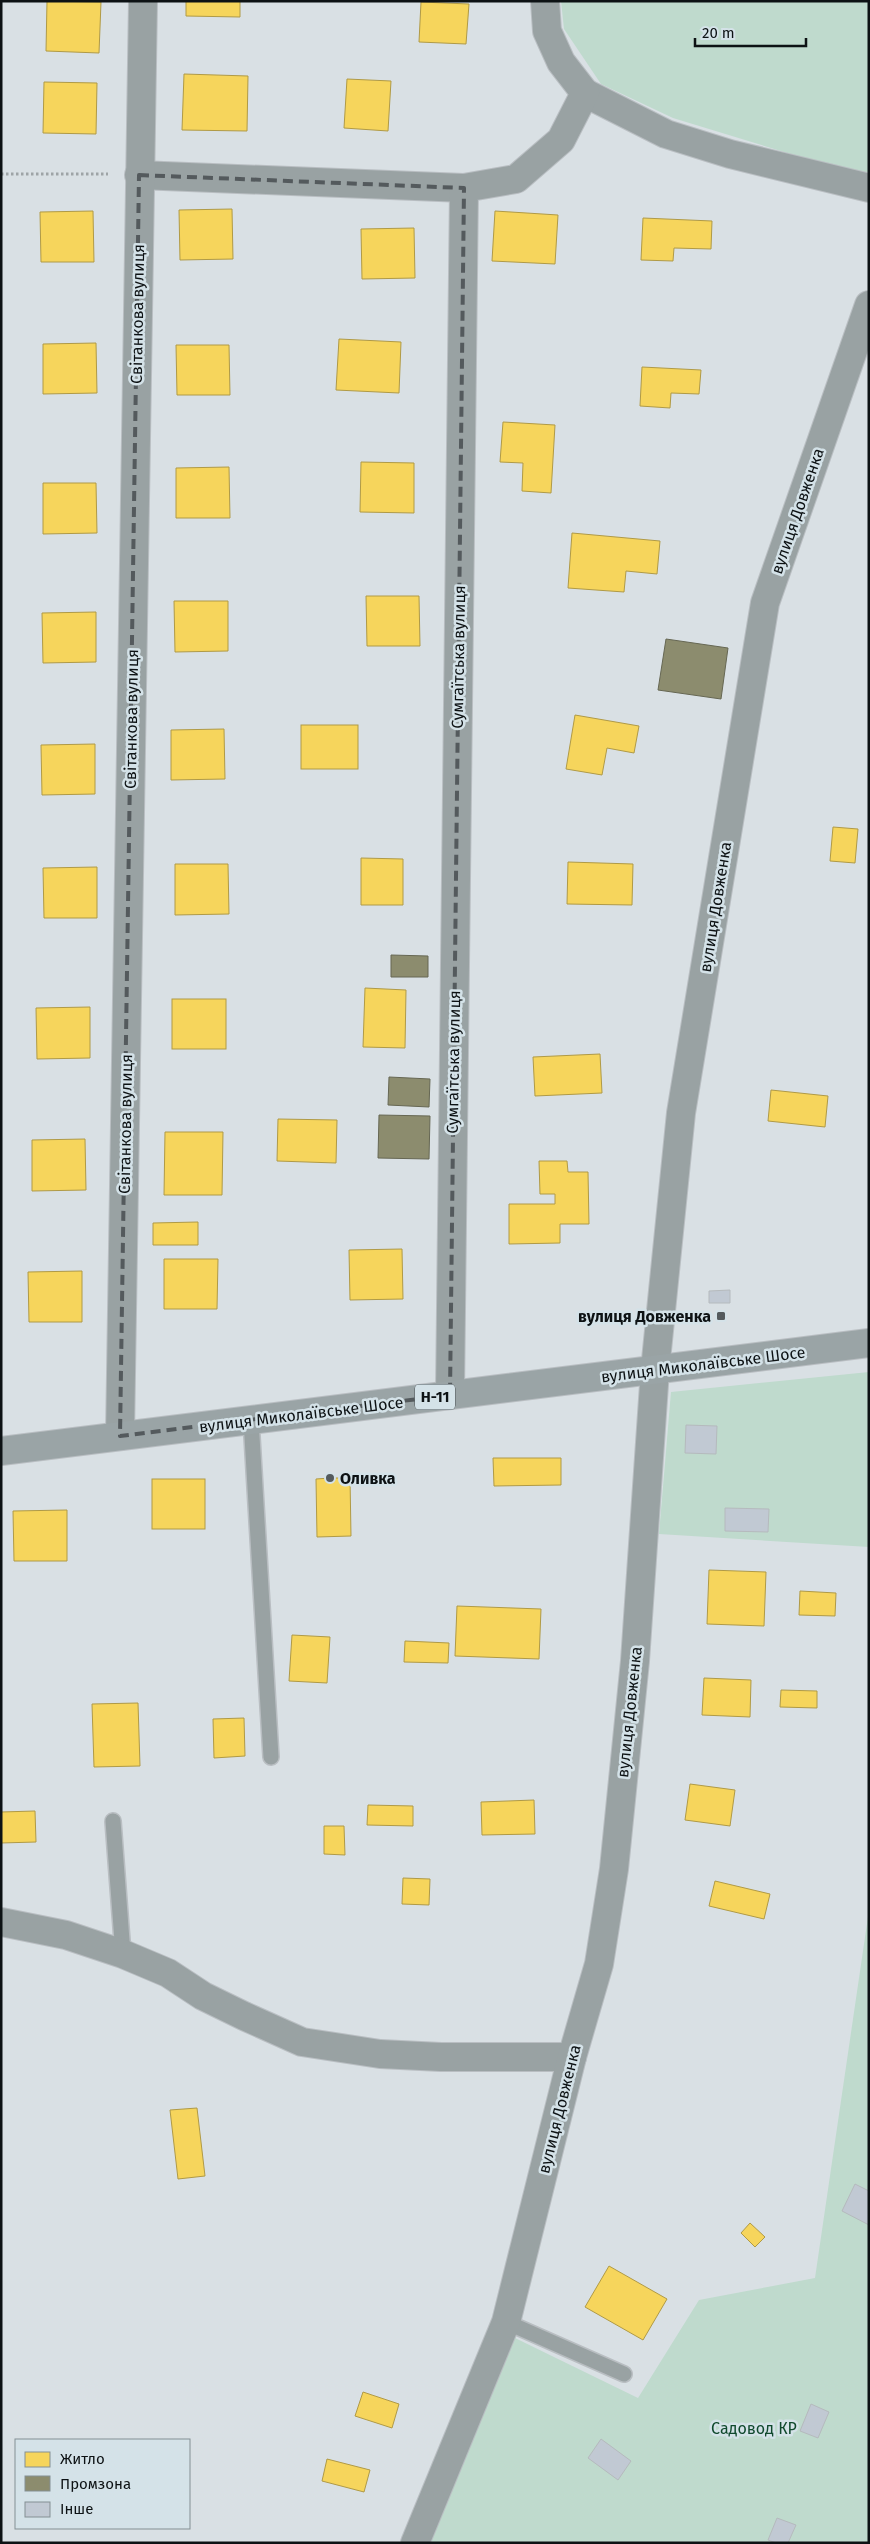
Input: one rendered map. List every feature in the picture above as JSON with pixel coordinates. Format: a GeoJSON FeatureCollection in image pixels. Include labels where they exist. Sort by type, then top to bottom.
{"type":"FeatureCollection","features":[{"type":"Feature","properties":{"kind":"main road","name":"вулиця Миколаївське Шосе"},"geometry":{"type":"LineString","coordinates":[[1,1451],[869,1343]]}},
{"type":"Feature","properties":{"kind":"street","name":"Світанкова вулиця"},"geometry":{"type":"LineString","coordinates":[[120,1436],[142,1]]}},
{"type":"Feature","properties":{"kind":"street"},"geometry":{"type":"LineString","coordinates":[[545,1],[547,31],[561,62],[586,93],[666,134],[730,154],[869,188]]}},
{"type":"Feature","properties":{"kind":"street"},"geometry":{"type":"LineString","coordinates":[[139,175],[464,188],[516,179],[562,140],[586,93]]}},
{"type":"Feature","properties":{"kind":"street","name":"Сумгаїтська вулиця"},"geometry":{"type":"LineString","coordinates":[[450,1395],[464,188]]}},
{"type":"Feature","properties":{"kind":"street","name":"вулиця Довженка"},"geometry":{"type":"LineString","coordinates":[[415,2543],[506,2322],[572,2056],[599,1964],[614,1869],[635,1661],[655,1370],[681,1113],[765,604],[869,305]]}},
{"type":"Feature","properties":{"kind":"street"},"geometry":{"type":"LineString","coordinates":[[1,1922],[66,1935],[122,1954],[168,1973],[203,1996],[302,2042],[380,2054],[440,2058],[572,2056]]}},
{"type":"Feature","properties":{"kind":"lane"},"geometry":{"type":"LineString","coordinates":[[251,1420],[271,1757]]}},
{"type":"Feature","properties":{"kind":"lane"},"geometry":{"type":"LineString","coordinates":[[113,1822],[122,1954]]}},
{"type":"Feature","properties":{"kind":"lane"},"geometry":{"type":"LineString","coordinates":[[506,2322],[624,2374]]}},
{"type":"Feature","properties":{"kind":"path"},"geometry":{"type":"LineString","coordinates":[[1,174],[139,175]]}},
{"type":"Feature","properties":{"kind":"highlighted area"},"geometry":{"type":"Polygon","coordinates":[[[139,175],[464,188],[450,1395],[120,1436],[139,175]]]}},
{"type":"Feature","properties":{"kind":"green space"},"geometry":{"type":"Polygon","coordinates":[[[561,1],[869,1],[869,178],[673,118],[601,84],[564,29],[561,1]]]}},
{"type":"Feature","properties":{"kind":"green space"},"geometry":{"type":"Polygon","coordinates":[[[869,1372],[869,1547],[659,1534],[671,1392],[869,1372]]]}},
{"type":"Feature","properties":{"kind":"green space","name":"Садовод КР"},"geometry":{"type":"Polygon","coordinates":[[[869,1910],[869,2543],[427,2543],[515,2338],[638,2398],[699,2300],[815,2278],[869,1910]]]}},
{"type":"Feature","properties":{"kind":"building: Житло"},"geometry":{"type":"Polygon","coordinates":[[[47,1],[101,2],[99,53],[46,51],[47,1]]]}},
{"type":"Feature","properties":{"kind":"building: Житло"},"geometry":{"type":"Polygon","coordinates":[[[186,1],[240,1],[240,17],[186,16],[186,1]]]}},
{"type":"Feature","properties":{"kind":"building: Житло"},"geometry":{"type":"Polygon","coordinates":[[[421,2],[469,4],[466,44],[419,42],[421,2]]]}},
{"type":"Feature","properties":{"kind":"building: Житло"},"geometry":{"type":"Polygon","coordinates":[[[184,74],[248,76],[247,131],[182,130],[184,74]]]}},
{"type":"Feature","properties":{"kind":"building: Житло"},"geometry":{"type":"Polygon","coordinates":[[[347,79],[391,81],[388,131],[344,128],[347,79]]]}},
{"type":"Feature","properties":{"kind":"building: Житло"},"geometry":{"type":"Polygon","coordinates":[[[44,82],[97,83],[96,134],[43,133],[44,82]]]}},
{"type":"Feature","properties":{"kind":"building: Житло"},"geometry":{"type":"Polygon","coordinates":[[[232,209],[233,259],[180,260],[179,210],[232,209]]]}},
{"type":"Feature","properties":{"kind":"building: Житло"},"geometry":{"type":"Polygon","coordinates":[[[93,211],[94,262],[41,262],[40,212],[93,211]]]}},
{"type":"Feature","properties":{"kind":"building: Житло"},"geometry":{"type":"Polygon","coordinates":[[[495,211],[558,215],[555,264],[492,261],[495,211]]]}},
{"type":"Feature","properties":{"kind":"building: Житло"},"geometry":{"type":"Polygon","coordinates":[[[643,218],[712,221],[711,249],[674,248],[673,261],[641,260],[643,218]]]}},
{"type":"Feature","properties":{"kind":"building: Житло"},"geometry":{"type":"Polygon","coordinates":[[[414,228],[415,278],[362,279],[361,229],[414,228]]]}},
{"type":"Feature","properties":{"kind":"building: Житло"},"geometry":{"type":"Polygon","coordinates":[[[339,339],[401,342],[399,393],[336,390],[339,339]]]}},
{"type":"Feature","properties":{"kind":"building: Житло"},"geometry":{"type":"Polygon","coordinates":[[[96,343],[97,393],[43,394],[43,344],[96,343]]]}},
{"type":"Feature","properties":{"kind":"building: Житло"},"geometry":{"type":"Polygon","coordinates":[[[176,345],[229,345],[230,395],[177,395],[176,345]]]}},
{"type":"Feature","properties":{"kind":"building: Житло"},"geometry":{"type":"Polygon","coordinates":[[[642,367],[701,370],[699,394],[671,393],[670,408],[640,406],[642,367]]]}},
{"type":"Feature","properties":{"kind":"building: Житло"},"geometry":{"type":"Polygon","coordinates":[[[503,422],[555,425],[551,493],[522,491],[523,463],[500,462],[503,422]]]}},
{"type":"Feature","properties":{"kind":"building: Житло"},"geometry":{"type":"Polygon","coordinates":[[[361,462],[414,463],[414,513],[360,512],[361,462]]]}},
{"type":"Feature","properties":{"kind":"building: Житло"},"geometry":{"type":"Polygon","coordinates":[[[229,467],[230,518],[176,518],[176,468],[229,467]]]}},
{"type":"Feature","properties":{"kind":"building: Житло"},"geometry":{"type":"Polygon","coordinates":[[[43,483],[96,483],[97,533],[43,534],[43,483]]]}},
{"type":"Feature","properties":{"kind":"building: Житло"},"geometry":{"type":"Polygon","coordinates":[[[572,533],[660,541],[657,574],[626,571],[624,592],[568,588],[572,533]]]}},
{"type":"Feature","properties":{"kind":"building: Житло"},"geometry":{"type":"Polygon","coordinates":[[[366,596],[419,596],[420,646],[367,646],[366,596]]]}},
{"type":"Feature","properties":{"kind":"building: Житло"},"geometry":{"type":"Polygon","coordinates":[[[174,601],[228,601],[228,651],[175,652],[174,601]]]}},
{"type":"Feature","properties":{"kind":"building: Житло"},"geometry":{"type":"Polygon","coordinates":[[[96,612],[96,662],[43,663],[42,613],[96,612]]]}},
{"type":"Feature","properties":{"kind":"building: Житло"},"geometry":{"type":"Polygon","coordinates":[[[575,715],[639,726],[634,753],[607,748],[602,775],[566,769],[575,715]]]}},
{"type":"Feature","properties":{"kind":"building: Житло"},"geometry":{"type":"Polygon","coordinates":[[[301,725],[358,725],[358,769],[301,769],[301,725]]]}},
{"type":"Feature","properties":{"kind":"building: Житло"},"geometry":{"type":"Polygon","coordinates":[[[224,729],[225,779],[171,780],[171,730],[224,729]]]}},
{"type":"Feature","properties":{"kind":"building: Житло"},"geometry":{"type":"Polygon","coordinates":[[[95,744],[95,794],[42,795],[41,745],[95,744]]]}},
{"type":"Feature","properties":{"kind":"building: Житло"},"geometry":{"type":"Polygon","coordinates":[[[833,827],[858,829],[855,863],[830,861],[833,827]]]}},
{"type":"Feature","properties":{"kind":"building: Житло"},"geometry":{"type":"Polygon","coordinates":[[[361,858],[403,859],[403,905],[361,905],[361,858]]]}},
{"type":"Feature","properties":{"kind":"building: Житло"},"geometry":{"type":"Polygon","coordinates":[[[568,862],[633,864],[632,905],[567,904],[568,862]]]}},
{"type":"Feature","properties":{"kind":"building: Житло"},"geometry":{"type":"Polygon","coordinates":[[[175,864],[228,864],[229,914],[175,915],[175,864]]]}},
{"type":"Feature","properties":{"kind":"building: Житло"},"geometry":{"type":"Polygon","coordinates":[[[97,867],[97,918],[44,918],[43,868],[97,867]]]}},
{"type":"Feature","properties":{"kind":"building: Житло"},"geometry":{"type":"Polygon","coordinates":[[[365,988],[406,990],[405,1048],[363,1047],[365,988]]]}},
{"type":"Feature","properties":{"kind":"building: Житло"},"geometry":{"type":"Polygon","coordinates":[[[172,999],[226,999],[226,1049],[172,1049],[172,999]]]}},
{"type":"Feature","properties":{"kind":"building: Житло"},"geometry":{"type":"Polygon","coordinates":[[[90,1007],[90,1058],[37,1059],[36,1008],[90,1007]]]}},
{"type":"Feature","properties":{"kind":"building: Житло"},"geometry":{"type":"Polygon","coordinates":[[[600,1054],[602,1093],[535,1096],[533,1057],[600,1054]]]}},
{"type":"Feature","properties":{"kind":"building: Житло"},"geometry":{"type":"Polygon","coordinates":[[[771,1090],[828,1096],[825,1127],[768,1121],[771,1090]]]}},
{"type":"Feature","properties":{"kind":"building: Житло"},"geometry":{"type":"Polygon","coordinates":[[[278,1119],[337,1120],[336,1163],[277,1161],[278,1119]]]}},
{"type":"Feature","properties":{"kind":"building: Житло"},"geometry":{"type":"Polygon","coordinates":[[[165,1132],[223,1132],[222,1195],[164,1195],[165,1132]]]}},
{"type":"Feature","properties":{"kind":"building: Житло"},"geometry":{"type":"Polygon","coordinates":[[[85,1139],[86,1190],[32,1191],[32,1140],[85,1139]]]}},
{"type":"Feature","properties":{"kind":"building: Житло"},"geometry":{"type":"Polygon","coordinates":[[[539,1161],[567,1161],[568,1172],[588,1172],[589,1224],[560,1224],[560,1243],[509,1244],[509,1204],[555,1204],[555,1194],[540,1194],[539,1161]]]}},
{"type":"Feature","properties":{"kind":"building: Житло"},"geometry":{"type":"Polygon","coordinates":[[[198,1222],[198,1245],[153,1245],[153,1223],[198,1222]]]}},
{"type":"Feature","properties":{"kind":"building: Житло"},"geometry":{"type":"Polygon","coordinates":[[[402,1249],[403,1299],[350,1300],[349,1250],[402,1249]]]}},
{"type":"Feature","properties":{"kind":"building: Житло"},"geometry":{"type":"Polygon","coordinates":[[[164,1259],[218,1259],[217,1309],[164,1309],[164,1259]]]}},
{"type":"Feature","properties":{"kind":"building: Житло"},"geometry":{"type":"Polygon","coordinates":[[[82,1271],[82,1322],[29,1322],[28,1272],[82,1271]]]}},
{"type":"Feature","properties":{"kind":"building: Житло"},"geometry":{"type":"Polygon","coordinates":[[[493,1458],[561,1458],[561,1485],[494,1486],[493,1458]]]}},
{"type":"Feature","properties":{"kind":"building: Житло"},"geometry":{"type":"Polygon","coordinates":[[[350,1478],[351,1536],[317,1537],[316,1479],[350,1478]]]}},
{"type":"Feature","properties":{"kind":"building: Житло"},"geometry":{"type":"Polygon","coordinates":[[[152,1479],[205,1479],[205,1529],[152,1529],[152,1479]]]}},
{"type":"Feature","properties":{"kind":"building: Житло"},"geometry":{"type":"Polygon","coordinates":[[[67,1510],[67,1561],[14,1561],[13,1511],[67,1510]]]}},
{"type":"Feature","properties":{"kind":"building: Житло"},"geometry":{"type":"Polygon","coordinates":[[[709,1570],[766,1572],[764,1626],[707,1624],[709,1570]]]}},
{"type":"Feature","properties":{"kind":"building: Житло"},"geometry":{"type":"Polygon","coordinates":[[[800,1591],[836,1593],[835,1616],[799,1615],[800,1591]]]}},
{"type":"Feature","properties":{"kind":"building: Житло"},"geometry":{"type":"Polygon","coordinates":[[[457,1606],[541,1609],[539,1659],[455,1656],[457,1606]]]}},
{"type":"Feature","properties":{"kind":"building: Житло"},"geometry":{"type":"Polygon","coordinates":[[[292,1635],[330,1637],[327,1683],[289,1681],[292,1635]]]}},
{"type":"Feature","properties":{"kind":"building: Житло"},"geometry":{"type":"Polygon","coordinates":[[[405,1641],[449,1643],[448,1663],[404,1662],[405,1641]]]}},
{"type":"Feature","properties":{"kind":"building: Житло"},"geometry":{"type":"Polygon","coordinates":[[[704,1678],[751,1680],[750,1717],[702,1715],[704,1678]]]}},
{"type":"Feature","properties":{"kind":"building: Житло"},"geometry":{"type":"Polygon","coordinates":[[[781,1690],[817,1691],[817,1708],[780,1707],[781,1690]]]}},
{"type":"Feature","properties":{"kind":"building: Житло"},"geometry":{"type":"Polygon","coordinates":[[[138,1703],[140,1766],[94,1767],[92,1704],[138,1703]]]}},
{"type":"Feature","properties":{"kind":"building: Житло"},"geometry":{"type":"Polygon","coordinates":[[[244,1718],[245,1756],[214,1758],[213,1719],[244,1718]]]}},
{"type":"Feature","properties":{"kind":"building: Житло"},"geometry":{"type":"Polygon","coordinates":[[[690,1784],[735,1790],[730,1826],[685,1820],[690,1784]]]}},
{"type":"Feature","properties":{"kind":"building: Житло"},"geometry":{"type":"Polygon","coordinates":[[[534,1800],[535,1834],[482,1835],[481,1802],[534,1800]]]}},
{"type":"Feature","properties":{"kind":"building: Житло"},"geometry":{"type":"Polygon","coordinates":[[[368,1805],[413,1806],[413,1826],[367,1825],[368,1805]]]}},
{"type":"Feature","properties":{"kind":"building: Житло"},"geometry":{"type":"Polygon","coordinates":[[[35,1811],[36,1842],[1,1843],[1,1812],[35,1811]]]}},
{"type":"Feature","properties":{"kind":"building: Житло"},"geometry":{"type":"Polygon","coordinates":[[[324,1826],[344,1826],[345,1855],[324,1854],[324,1826]]]}},
{"type":"Feature","properties":{"kind":"building: Житло"},"geometry":{"type":"Polygon","coordinates":[[[403,1878],[430,1879],[429,1905],[402,1904],[403,1878]]]}},
{"type":"Feature","properties":{"kind":"building: Житло"},"geometry":{"type":"Polygon","coordinates":[[[715,1881],[770,1894],[764,1919],[709,1906],[715,1881]]]}},
{"type":"Feature","properties":{"kind":"building: Житло"},"geometry":{"type":"Polygon","coordinates":[[[197,2108],[205,2176],[178,2179],[170,2110],[197,2108]]]}},
{"type":"Feature","properties":{"kind":"building: Житло"},"geometry":{"type":"Polygon","coordinates":[[[750,2223],[765,2237],[755,2247],[741,2233],[750,2223]]]}},
{"type":"Feature","properties":{"kind":"building: Житло"},"geometry":{"type":"Polygon","coordinates":[[[609,2266],[667,2299],[643,2340],[585,2307],[609,2266]]]}},
{"type":"Feature","properties":{"kind":"building: Житло"},"geometry":{"type":"Polygon","coordinates":[[[363,2392],[399,2404],[392,2428],[355,2416],[363,2392]]]}},
{"type":"Feature","properties":{"kind":"building: Житло"},"geometry":{"type":"Polygon","coordinates":[[[327,2459],[370,2470],[364,2492],[322,2481],[327,2459]]]}},
{"type":"Feature","properties":{"kind":"building: Промзона"},"geometry":{"type":"Polygon","coordinates":[[[666,639],[728,648],[721,699],[658,690],[666,639]]]}},
{"type":"Feature","properties":{"kind":"building: Промзона"},"geometry":{"type":"Polygon","coordinates":[[[391,955],[428,956],[428,977],[391,977],[391,955]]]}},
{"type":"Feature","properties":{"kind":"building: Промзона"},"geometry":{"type":"Polygon","coordinates":[[[389,1077],[430,1079],[429,1107],[388,1105],[389,1077]]]}},
{"type":"Feature","properties":{"kind":"building: Промзона"},"geometry":{"type":"Polygon","coordinates":[[[379,1115],[430,1116],[429,1159],[378,1158],[379,1115]]]}},
{"type":"Feature","properties":{"kind":"building: Інше"},"geometry":{"type":"Polygon","coordinates":[[[730,1290],[730,1303],[709,1303],[709,1291],[730,1290]]]}},
{"type":"Feature","properties":{"kind":"building: Інше"},"geometry":{"type":"Polygon","coordinates":[[[686,1425],[717,1426],[716,1454],[685,1453],[686,1425]]]}},
{"type":"Feature","properties":{"kind":"building: Інше"},"geometry":{"type":"Polygon","coordinates":[[[725,1508],[769,1509],[768,1532],[725,1531],[725,1508]]]}},
{"type":"Feature","properties":{"kind":"building: Інше"},"geometry":{"type":"Polygon","coordinates":[[[855,2184],[869,2191],[869,2225],[842,2211],[855,2184]]]}},
{"type":"Feature","properties":{"kind":"building: Інше"},"geometry":{"type":"Polygon","coordinates":[[[811,2404],[829,2412],[818,2438],[800,2431],[811,2404]]]}},
{"type":"Feature","properties":{"kind":"building: Інше"},"geometry":{"type":"Polygon","coordinates":[[[601,2439],[631,2461],[618,2480],[588,2458],[601,2439]]]}},
{"type":"Feature","properties":{"kind":"building: Інше"},"geometry":{"type":"Polygon","coordinates":[[[777,2518],[796,2525],[788,2543],[776,2543],[768,2540],[777,2518]]]}},
{"type":"Feature","properties":{"kind":"place","name":"вулиця Довженка"},"geometry":{"type":"Point","coordinates":[721,1316]}},
{"type":"Feature","properties":{"kind":"place","name":"Оливка"},"geometry":{"type":"Point","coordinates":[330,1478]}}]}
